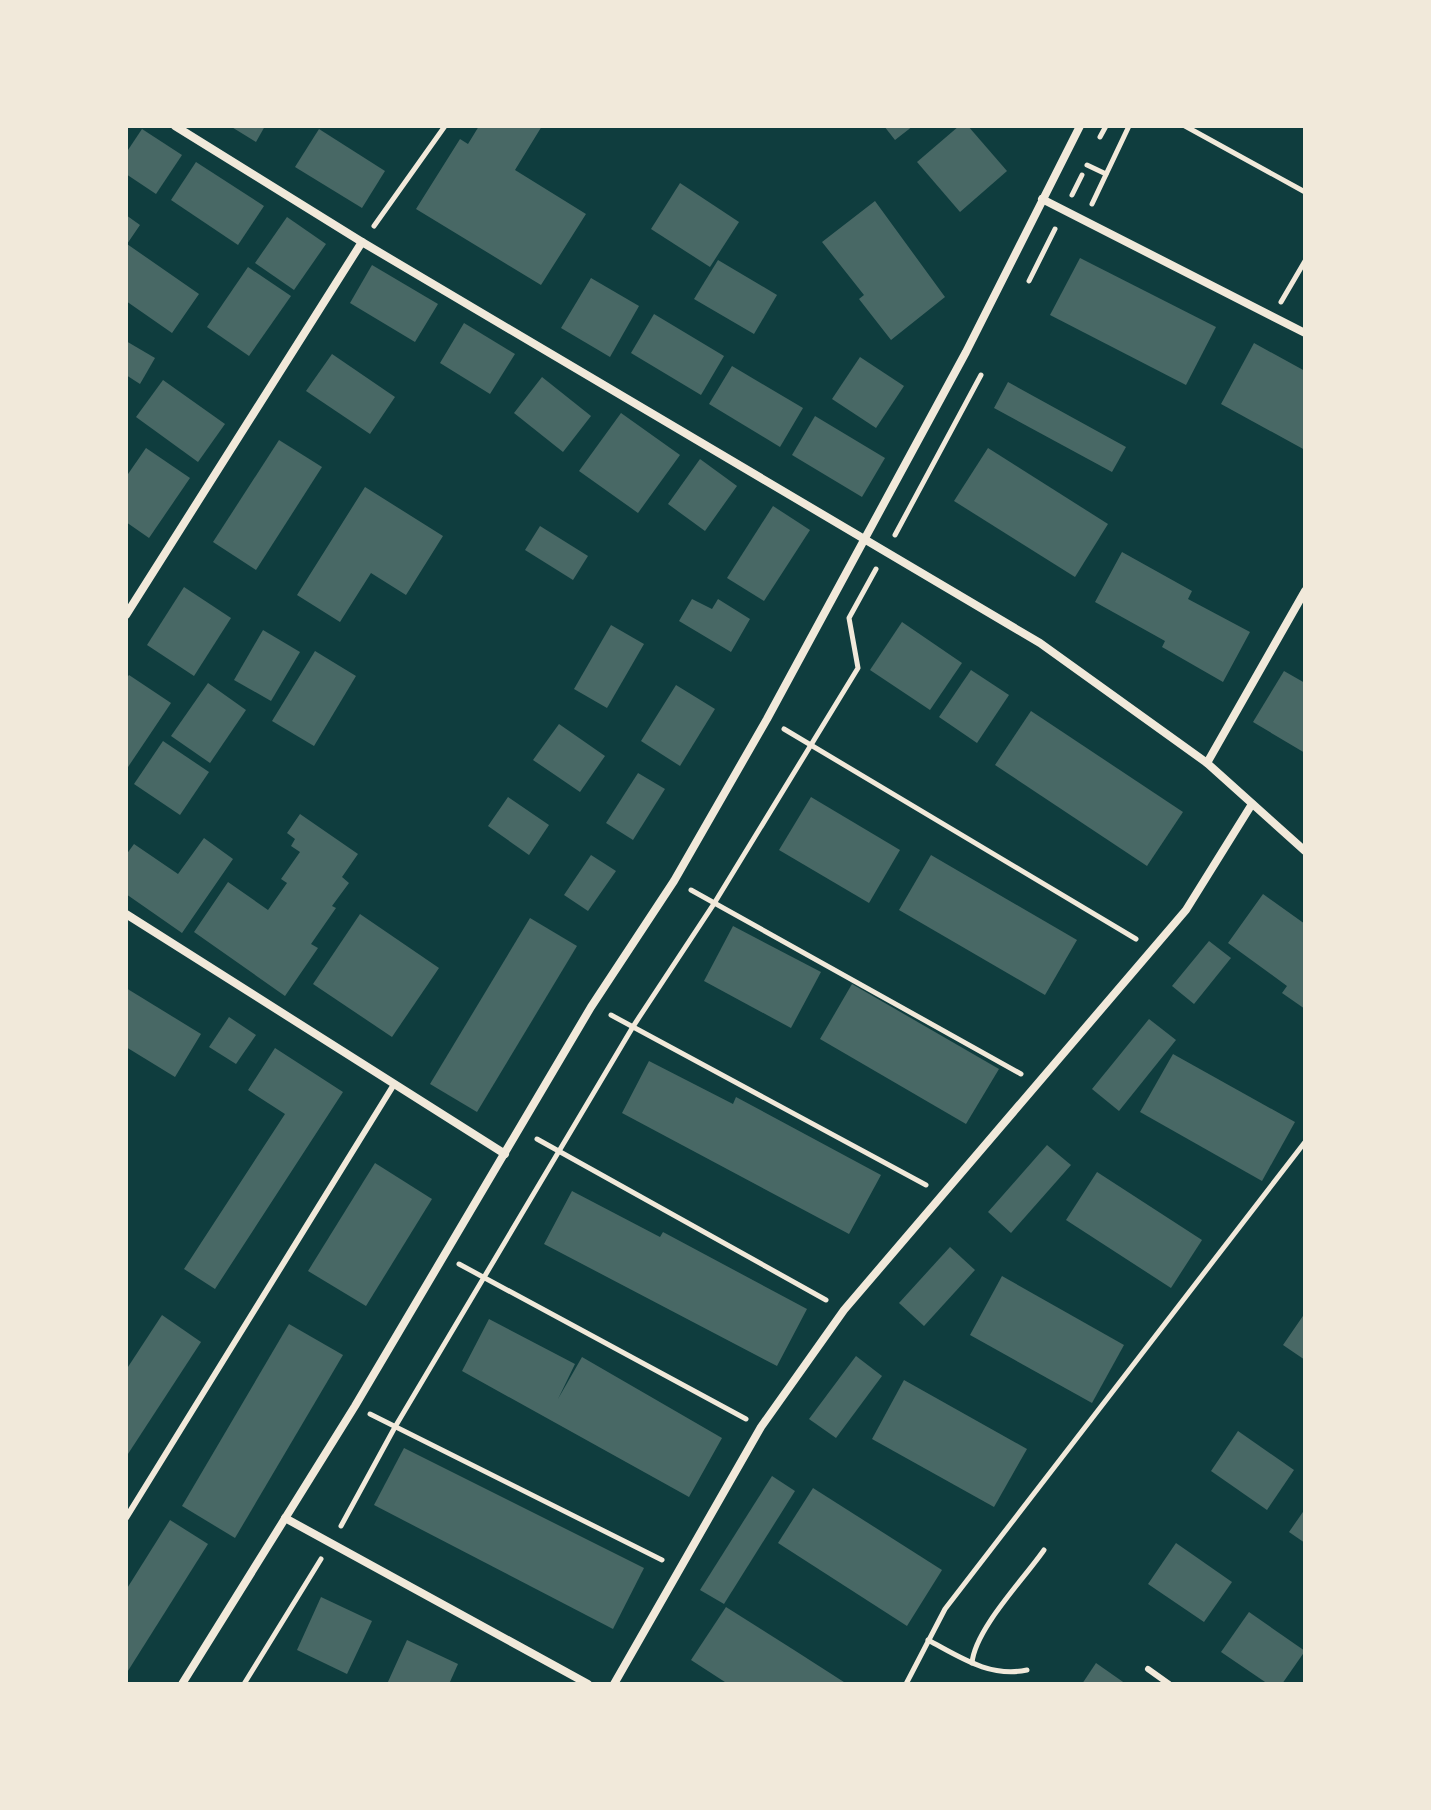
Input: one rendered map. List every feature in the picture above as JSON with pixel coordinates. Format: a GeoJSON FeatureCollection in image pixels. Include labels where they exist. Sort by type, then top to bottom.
{"type":"FeatureCollection","features":[{"type":"Feature","properties":{"kind":"street"},"geometry":{"type":"LineString","coordinates":[[175,126],[362,242],[1040,643],[1207,763],[1305,851]]}},
{"type":"Feature","properties":{"kind":"street"},"geometry":{"type":"LineString","coordinates":[[182,1684],[355,1406],[442,1254],[591,1007],[674,881],[865,542],[1080,126]]}},
{"type":"Feature","properties":{"kind":"street"},"geometry":{"type":"LineString","coordinates":[[1042,199],[1305,333]]}},
{"type":"Feature","properties":{"kind":"street"},"geometry":{"type":"LineString","coordinates":[[126,615],[362,242]]}},
{"type":"Feature","properties":{"kind":"street"},"geometry":{"type":"LineString","coordinates":[[1207,763],[1305,591]]}},
{"type":"Feature","properties":{"kind":"street"},"geometry":{"type":"LineString","coordinates":[[614,1684],[761,1427],[844,1310],[1154,950],[1186,910],[1252,804]]}},
{"type":"Feature","properties":{"kind":"street"},"geometry":{"type":"LineString","coordinates":[[126,914],[393,1086],[505,1154]]}},
{"type":"Feature","properties":{"kind":"street"},"geometry":{"type":"LineString","coordinates":[[285,1518],[588,1684]]}},
{"type":"Feature","properties":{"kind":"lane"},"geometry":{"type":"LineString","coordinates":[[126,1518],[393,1086]]}},
{"type":"Feature","properties":{"kind":"lane"},"geometry":{"type":"LineString","coordinates":[[1148,1669],[1169,1684]]}},
{"type":"Feature","properties":{"kind":"path"},"geometry":{"type":"LineString","coordinates":[[362,242],[445,126]]}},
{"type":"Feature","properties":{"kind":"path"},"geometry":{"type":"LineString","coordinates":[[1084,219],[1129,126]]}},
{"type":"Feature","properties":{"kind":"path"},"geometry":{"type":"LineString","coordinates":[[1185,126],[1305,192]]}},
{"type":"Feature","properties":{"kind":"path"},"geometry":{"type":"LineString","coordinates":[[1087,165],[1106,174]]}},
{"type":"Feature","properties":{"kind":"path"},"geometry":{"type":"LineString","coordinates":[[1272,317],[1305,261]]}},
{"type":"Feature","properties":{"kind":"path"},"geometry":{"type":"LineString","coordinates":[[244,1684],[331,1543],[395,1427],[634,1025],[715,902],[858,668],[849,618],[885,553]]}},
{"type":"Feature","properties":{"kind":"path"},"geometry":{"type":"LineString","coordinates":[[767,719],[1154,950]]}},
{"type":"Feature","properties":{"kind":"path"},"geometry":{"type":"LineString","coordinates":[[674,881],[1040,1084]]}},
{"type":"Feature","properties":{"kind":"path"},"geometry":{"type":"LineString","coordinates":[[591,1007],[634,1025],[942,1195]]}},
{"type":"Feature","properties":{"kind":"path"},"geometry":{"type":"LineString","coordinates":[[520,1128],[844,1310]]}},
{"type":"Feature","properties":{"kind":"path"},"geometry":{"type":"LineString","coordinates":[[906,1684],[945,1609],[1305,1142]]}},
{"type":"Feature","properties":{"kind":"path"},"geometry":{"type":"LineString","coordinates":[[442,1254],[484,1280],[761,1427]]}},
{"type":"Feature","properties":{"kind":"path"},"geometry":{"type":"LineString","coordinates":[[355,1406],[681,1569]]}},
{"type":"Feature","properties":{"kind":"path"},"geometry":{"type":"LineString","coordinates":[[972,1663],[973,1650],[1044,1550]]}},
{"type":"Feature","properties":{"kind":"path"},"geometry":{"type":"LineString","coordinates":[[928,1640],[972,1663],[1008,1673],[1027,1670]]}},
{"type":"Feature","properties":{"kind":"building"},"geometry":{"type":"Polygon","coordinates":[[[230,126],[265,126],[256,142],[230,126]]]}},
{"type":"Feature","properties":{"kind":"building"},"geometry":{"type":"Polygon","coordinates":[[[479,126],[542,126],[515,170],[586,214],[541,285],[416,209],[460,139],[468,144],[479,126]]]}},
{"type":"Feature","properties":{"kind":"building"},"geometry":{"type":"Polygon","coordinates":[[[884,126],[913,126],[895,140],[884,126]]]}},
{"type":"Feature","properties":{"kind":"building"},"geometry":{"type":"Polygon","coordinates":[[[959,126],[968,126],[1007,171],[960,212],[917,162],[959,126]]]}},
{"type":"Feature","properties":{"kind":"building"},"geometry":{"type":"Polygon","coordinates":[[[142,129],[182,155],[156,194],[126,174],[126,153],[142,129]]]}},
{"type":"Feature","properties":{"kind":"building"},"geometry":{"type":"Polygon","coordinates":[[[319,129],[385,171],[362,208],[295,167],[319,129]]]}},
{"type":"Feature","properties":{"kind":"building"},"geometry":{"type":"Polygon","coordinates":[[[196,162],[264,206],[238,245],[171,200],[196,162]]]}},
{"type":"Feature","properties":{"kind":"building"},"geometry":{"type":"Polygon","coordinates":[[[680,183],[739,222],[710,267],[651,229],[680,183]]]}},
{"type":"Feature","properties":{"kind":"building"},"geometry":{"type":"Polygon","coordinates":[[[875,201],[945,297],[891,340],[859,299],[864,295],[822,242],[875,201]]]}},
{"type":"Feature","properties":{"kind":"building"},"geometry":{"type":"Polygon","coordinates":[[[126,215],[140,225],[127,244],[199,294],[172,333],[126,301],[126,215]]]}},
{"type":"Feature","properties":{"kind":"building"},"geometry":{"type":"Polygon","coordinates":[[[287,217],[326,244],[294,290],[255,263],[287,217]]]}},
{"type":"Feature","properties":{"kind":"building"},"geometry":{"type":"Polygon","coordinates":[[[1080,258],[1216,327],[1186,385],[1050,315],[1080,258]]]}},
{"type":"Feature","properties":{"kind":"building"},"geometry":{"type":"Polygon","coordinates":[[[718,260],[777,295],[754,334],[694,299],[718,260]]]}},
{"type":"Feature","properties":{"kind":"building"},"geometry":{"type":"Polygon","coordinates":[[[372,265],[438,304],[415,342],[350,303],[372,265]]]}},
{"type":"Feature","properties":{"kind":"building"},"geometry":{"type":"Polygon","coordinates":[[[248,267],[291,296],[249,356],[207,327],[248,267]]]}},
{"type":"Feature","properties":{"kind":"building"},"geometry":{"type":"Polygon","coordinates":[[[591,278],[639,306],[610,357],[561,328],[591,278]]]}},
{"type":"Feature","properties":{"kind":"building"},"geometry":{"type":"Polygon","coordinates":[[[654,314],[724,356],[701,395],[631,353],[654,314]]]}},
{"type":"Feature","properties":{"kind":"building"},"geometry":{"type":"Polygon","coordinates":[[[464,323],[515,354],[490,394],[440,363],[464,323]]]}},
{"type":"Feature","properties":{"kind":"building"},"geometry":{"type":"Polygon","coordinates":[[[126,341],[155,358],[140,384],[126,375],[126,341]]]}},
{"type":"Feature","properties":{"kind":"building"},"geometry":{"type":"Polygon","coordinates":[[[1254,343],[1305,371],[1305,450],[1221,404],[1254,343]]]}},
{"type":"Feature","properties":{"kind":"building"},"geometry":{"type":"Polygon","coordinates":[[[332,354],[395,397],[370,434],[306,391],[332,354]]]}},
{"type":"Feature","properties":{"kind":"building"},"geometry":{"type":"Polygon","coordinates":[[[860,357],[904,386],[876,428],[832,399],[860,357]]]}},
{"type":"Feature","properties":{"kind":"building"},"geometry":{"type":"Polygon","coordinates":[[[732,366],[803,408],[780,447],[709,404],[732,366]]]}},
{"type":"Feature","properties":{"kind":"building"},"geometry":{"type":"Polygon","coordinates":[[[542,377],[591,416],[563,452],[514,413],[542,377]]]}},
{"type":"Feature","properties":{"kind":"building"},"geometry":{"type":"Polygon","coordinates":[[[163,380],[225,424],[198,462],[136,417],[163,380]]]}},
{"type":"Feature","properties":{"kind":"building"},"geometry":{"type":"Polygon","coordinates":[[[1008,382],[1126,447],[1112,472],[994,408],[1008,382]]]}},
{"type":"Feature","properties":{"kind":"building"},"geometry":{"type":"Polygon","coordinates":[[[621,413],[680,455],[638,513],[579,471],[621,413]]]}},
{"type":"Feature","properties":{"kind":"building"},"geometry":{"type":"Polygon","coordinates":[[[815,416],[885,458],[862,497],[792,455],[815,416]]]}},
{"type":"Feature","properties":{"kind":"building"},"geometry":{"type":"Polygon","coordinates":[[[279,440],[322,467],[256,570],[213,542],[279,440]]]}},
{"type":"Feature","properties":{"kind":"building"},"geometry":{"type":"Polygon","coordinates":[[[146,448],[190,478],[149,538],[126,522],[126,477],[146,448]]]}},
{"type":"Feature","properties":{"kind":"building"},"geometry":{"type":"Polygon","coordinates":[[[988,448],[1108,524],[1075,577],[954,501],[988,448]]]}},
{"type":"Feature","properties":{"kind":"building"},"geometry":{"type":"Polygon","coordinates":[[[700,459],[737,486],[705,531],[668,504],[700,459]]]}},
{"type":"Feature","properties":{"kind":"building"},"geometry":{"type":"Polygon","coordinates":[[[365,487],[443,536],[406,595],[371,573],[340,622],[297,595],[365,487]]]}},
{"type":"Feature","properties":{"kind":"building"},"geometry":{"type":"Polygon","coordinates":[[[773,506],[810,530],[764,601],[727,578],[773,506]]]}},
{"type":"Feature","properties":{"kind":"building"},"geometry":{"type":"Polygon","coordinates":[[[540,526],[588,556],[573,580],[525,550],[540,526]]]}},
{"type":"Feature","properties":{"kind":"building"},"geometry":{"type":"Polygon","coordinates":[[[1122,552],[1192,591],[1188,599],[1250,632],[1223,682],[1162,647],[1165,641],[1095,602],[1122,552]]]}},
{"type":"Feature","properties":{"kind":"building"},"geometry":{"type":"Polygon","coordinates":[[[184,587],[231,618],[194,676],[147,645],[184,587]]]}},
{"type":"Feature","properties":{"kind":"building"},"geometry":{"type":"Polygon","coordinates":[[[692,599],[712,609],[718,599],[750,619],[731,652],[679,621],[692,599]]]}},
{"type":"Feature","properties":{"kind":"building"},"geometry":{"type":"Polygon","coordinates":[[[902,622],[962,663],[930,710],[870,670],[902,622]]]}},
{"type":"Feature","properties":{"kind":"building"},"geometry":{"type":"Polygon","coordinates":[[[611,625],[644,644],[607,708],[574,689],[611,625]]]}},
{"type":"Feature","properties":{"kind":"building"},"geometry":{"type":"Polygon","coordinates":[[[263,630],[300,652],[271,701],[234,680],[263,630]]]}},
{"type":"Feature","properties":{"kind":"building"},"geometry":{"type":"Polygon","coordinates":[[[315,651],[356,676],[314,746],[272,721],[315,651]]]}},
{"type":"Feature","properties":{"kind":"building"},"geometry":{"type":"Polygon","coordinates":[[[971,670],[1009,695],[977,743],[939,717],[971,670]]]}},
{"type":"Feature","properties":{"kind":"building"},"geometry":{"type":"Polygon","coordinates":[[[1284,671],[1305,683],[1305,753],[1253,722],[1284,671]]]}},
{"type":"Feature","properties":{"kind":"building"},"geometry":{"type":"Polygon","coordinates":[[[129,675],[171,703],[126,770],[126,679],[129,675]]]}},
{"type":"Feature","properties":{"kind":"building"},"geometry":{"type":"Polygon","coordinates":[[[208,683],[246,710],[210,763],[171,736],[208,683]]]}},
{"type":"Feature","properties":{"kind":"building"},"geometry":{"type":"Polygon","coordinates":[[[676,685],[715,709],[680,766],[641,741],[676,685]]]}},
{"type":"Feature","properties":{"kind":"building"},"geometry":{"type":"Polygon","coordinates":[[[1031,711],[1183,812],[1147,866],[995,765],[1031,711]]]}},
{"type":"Feature","properties":{"kind":"building"},"geometry":{"type":"Polygon","coordinates":[[[559,724],[605,756],[580,792],[533,760],[559,724]]]}},
{"type":"Feature","properties":{"kind":"building"},"geometry":{"type":"Polygon","coordinates":[[[163,741],[209,772],[180,815],[134,784],[163,741]]]}},
{"type":"Feature","properties":{"kind":"building"},"geometry":{"type":"Polygon","coordinates":[[[638,773],[665,789],[633,840],[606,823],[638,773]]]}},
{"type":"Feature","properties":{"kind":"building"},"geometry":{"type":"Polygon","coordinates":[[[508,797],[549,825],[529,855],[488,826],[508,797]]]}},
{"type":"Feature","properties":{"kind":"building"},"geometry":{"type":"Polygon","coordinates":[[[811,797],[900,850],[869,903],[779,850],[811,797]]]}},
{"type":"Feature","properties":{"kind":"building"},"geometry":{"type":"Polygon","coordinates":[[[300,814],[358,854],[342,877],[349,883],[332,906],[336,908],[311,944],[318,948],[285,996],[194,932],[228,882],[268,910],[287,883],[281,879],[300,852],[291,846],[295,839],[287,833],[300,814]]]}},
{"type":"Feature","properties":{"kind":"building"},"geometry":{"type":"Polygon","coordinates":[[[204,838],[233,859],[182,933],[126,894],[126,855],[134,844],[178,874],[204,838]]]}},
{"type":"Feature","properties":{"kind":"building"},"geometry":{"type":"Polygon","coordinates":[[[591,855],[616,871],[588,911],[564,895],[591,855]]]}},
{"type":"Feature","properties":{"kind":"building"},"geometry":{"type":"Polygon","coordinates":[[[931,855],[1077,940],[1045,995],[899,910],[931,855]]]}},
{"type":"Feature","properties":{"kind":"building"},"geometry":{"type":"Polygon","coordinates":[[[1263,894],[1305,924],[1305,1009],[1282,993],[1287,986],[1228,943],[1263,894]]]}},
{"type":"Feature","properties":{"kind":"building"},"geometry":{"type":"Polygon","coordinates":[[[360,914],[439,968],[392,1037],[313,984],[360,914]]]}},
{"type":"Feature","properties":{"kind":"building"},"geometry":{"type":"Polygon","coordinates":[[[530,918],[577,946],[477,1112],[430,1084],[530,918]]]}},
{"type":"Feature","properties":{"kind":"building"},"geometry":{"type":"Polygon","coordinates":[[[733,926],[821,972],[791,1028],[704,981],[733,926]]]}},
{"type":"Feature","properties":{"kind":"building"},"geometry":{"type":"Polygon","coordinates":[[[1209,941],[1231,958],[1194,1004],[1172,986],[1209,941]]]}},
{"type":"Feature","properties":{"kind":"building"},"geometry":{"type":"Polygon","coordinates":[[[852,984],[999,1069],[966,1124],[820,1039],[852,984]]]}},
{"type":"Feature","properties":{"kind":"building"},"geometry":{"type":"Polygon","coordinates":[[[126,988],[201,1034],[175,1077],[126,1047],[126,988]]]}},
{"type":"Feature","properties":{"kind":"building"},"geometry":{"type":"Polygon","coordinates":[[[229,1017],[256,1035],[236,1064],[209,1047],[229,1017]]]}},
{"type":"Feature","properties":{"kind":"building"},"geometry":{"type":"Polygon","coordinates":[[[1149,1019],[1176,1040],[1119,1111],[1092,1089],[1149,1019]]]}},
{"type":"Feature","properties":{"kind":"building"},"geometry":{"type":"Polygon","coordinates":[[[275,1048],[343,1092],[215,1289],[184,1269],[285,1114],[248,1090],[275,1048]]]}},
{"type":"Feature","properties":{"kind":"building"},"geometry":{"type":"Polygon","coordinates":[[[1173,1054],[1295,1122],[1262,1181],[1140,1112],[1173,1054]]]}},
{"type":"Feature","properties":{"kind":"building"},"geometry":{"type":"Polygon","coordinates":[[[649,1061],[733,1104],[736,1097],[881,1175],[849,1234],[622,1113],[649,1061]]]}},
{"type":"Feature","properties":{"kind":"building"},"geometry":{"type":"Polygon","coordinates":[[[1047,1145],[1071,1165],[1011,1233],[988,1212],[1047,1145]]]}},
{"type":"Feature","properties":{"kind":"building"},"geometry":{"type":"Polygon","coordinates":[[[375,1163],[432,1199],[366,1306],[308,1271],[375,1163]]]}},
{"type":"Feature","properties":{"kind":"building"},"geometry":{"type":"Polygon","coordinates":[[[1097,1172],[1202,1240],[1171,1288],[1066,1220],[1097,1172]]]}},
{"type":"Feature","properties":{"kind":"building"},"geometry":{"type":"Polygon","coordinates":[[[572,1191],[660,1237],[663,1232],[807,1309],[777,1366],[544,1244],[572,1191]]]}},
{"type":"Feature","properties":{"kind":"building"},"geometry":{"type":"Polygon","coordinates":[[[950,1247],[975,1270],[924,1326],[899,1303],[950,1247]]]}},
{"type":"Feature","properties":{"kind":"building"},"geometry":{"type":"Polygon","coordinates":[[[1002,1276],[1124,1345],[1092,1403],[970,1335],[1002,1276]]]}},
{"type":"Feature","properties":{"kind":"building"},"geometry":{"type":"Polygon","coordinates":[[[1305,1313],[1305,1360],[1283,1345],[1305,1313]]]}},
{"type":"Feature","properties":{"kind":"building"},"geometry":{"type":"Polygon","coordinates":[[[162,1315],[201,1342],[126,1457],[126,1370],[162,1315]]]}},
{"type":"Feature","properties":{"kind":"building"},"geometry":{"type":"Polygon","coordinates":[[[489,1319],[575,1364],[558,1399],[582,1357],[722,1438],[689,1497],[462,1371],[489,1319]]]}},
{"type":"Feature","properties":{"kind":"building"},"geometry":{"type":"Polygon","coordinates":[[[289,1324],[343,1355],[235,1538],[182,1506],[289,1324]]]}},
{"type":"Feature","properties":{"kind":"building"},"geometry":{"type":"Polygon","coordinates":[[[856,1356],[882,1376],[836,1438],[809,1419],[856,1356]]]}},
{"type":"Feature","properties":{"kind":"building"},"geometry":{"type":"Polygon","coordinates":[[[904,1380],[1027,1449],[994,1507],[872,1439],[904,1380]]]}},
{"type":"Feature","properties":{"kind":"building"},"geometry":{"type":"Polygon","coordinates":[[[1238,1431],[1294,1470],[1267,1510],[1211,1471],[1238,1431]]]}},
{"type":"Feature","properties":{"kind":"building"},"geometry":{"type":"Polygon","coordinates":[[[404,1448],[644,1568],[613,1629],[374,1505],[404,1448]]]}},
{"type":"Feature","properties":{"kind":"building"},"geometry":{"type":"Polygon","coordinates":[[[772,1476],[795,1491],[724,1604],[700,1590],[772,1476]]]}},
{"type":"Feature","properties":{"kind":"building"},"geometry":{"type":"Polygon","coordinates":[[[813,1488],[942,1570],[907,1626],[778,1543],[813,1488]]]}},
{"type":"Feature","properties":{"kind":"building"},"geometry":{"type":"Polygon","coordinates":[[[1305,1509],[1305,1543],[1289,1532],[1305,1509]]]}},
{"type":"Feature","properties":{"kind":"building"},"geometry":{"type":"Polygon","coordinates":[[[170,1520],[208,1544],[126,1674],[126,1590],[170,1520]]]}},
{"type":"Feature","properties":{"kind":"building"},"geometry":{"type":"Polygon","coordinates":[[[1176,1543],[1232,1582],[1204,1622],[1148,1584],[1176,1543]]]}},
{"type":"Feature","properties":{"kind":"building"},"geometry":{"type":"Polygon","coordinates":[[[321,1597],[372,1621],[347,1674],[297,1650],[321,1597]]]}},
{"type":"Feature","properties":{"kind":"building"},"geometry":{"type":"Polygon","coordinates":[[[726,1607],[847,1684],[728,1684],[691,1660],[726,1607]]]}},
{"type":"Feature","properties":{"kind":"building"},"geometry":{"type":"Polygon","coordinates":[[[1249,1612],[1305,1651],[1282,1684],[1268,1684],[1221,1652],[1249,1612]]]}},
{"type":"Feature","properties":{"kind":"building"},"geometry":{"type":"Polygon","coordinates":[[[407,1640],[458,1664],[449,1684],[387,1684],[407,1640]]]}},
{"type":"Feature","properties":{"kind":"building"},"geometry":{"type":"Polygon","coordinates":[[[1096,1663],[1126,1684],[1082,1684],[1096,1663]]]}}]}
